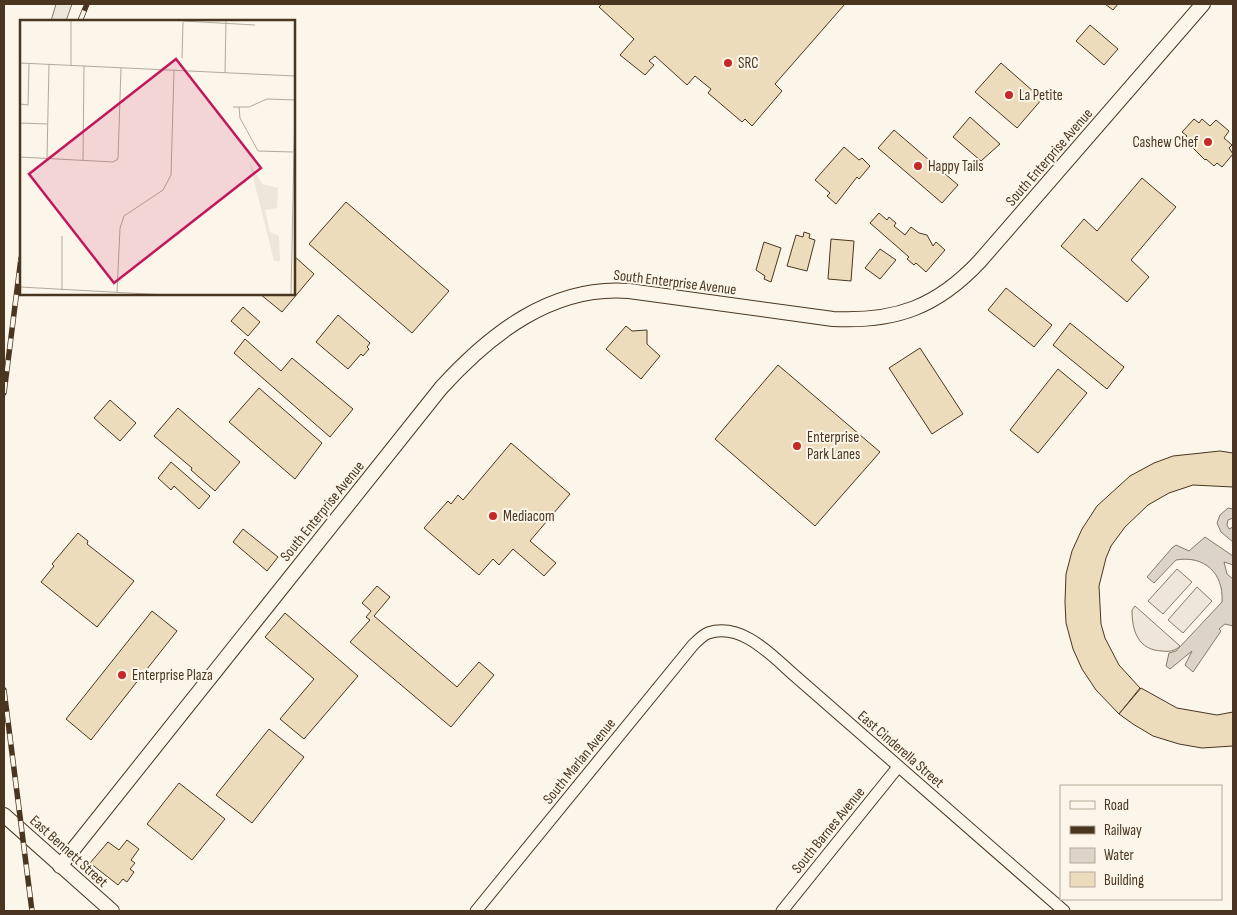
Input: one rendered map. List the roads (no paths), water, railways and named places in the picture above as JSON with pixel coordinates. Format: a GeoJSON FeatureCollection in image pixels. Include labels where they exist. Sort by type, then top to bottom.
{"type":"FeatureCollection","features":[{"type":"Feature","properties":{"kind":"street","name":"South Enterprise Avenue"},"geometry":{"type":"LineString","coordinates":[[60,866],[441,388],[469,359],[500,333],[547,304],[575,295],[602,290],[629,291],[833,319],[865,319],[910,312],[958,282],[980,261],[1204,4]]}},
{"type":"Feature","properties":{"kind":"street","name":"East Cinderella Street"},"geometry":{"type":"LineString","coordinates":[[708,633],[729,632],[748,637],[794,674],[898,768],[1064,911]]}},
{"type":"Feature","properties":{"kind":"street","name":"South Marlan Avenue"},"geometry":{"type":"LineString","coordinates":[[476,911],[693,645],[708,633]]}},
{"type":"Feature","properties":{"kind":"street","name":"South Barnes Avenue"},"geometry":{"type":"LineString","coordinates":[[782,911],[898,768]]}},
{"type":"Feature","properties":{"kind":"street","name":"East Bennett Street"},"geometry":{"type":"LineString","coordinates":[[4,815],[112,911]]}},
{"type":"Feature","properties":{"kind":"water"},"geometry":{"type":"Polygon","coordinates":[[[1228,508],[1233,509],[1233,518],[1228,520],[1227,525],[1229,529],[1233,527],[1233,542],[1221,532],[1217,523],[1220,515],[1228,508]]]}},
{"type":"Feature","properties":{"kind":"water"},"geometry":{"type":"Polygon","coordinates":[[[1205,537],[1233,556],[1233,565],[1224,562],[1227,574],[1233,579],[1233,626],[1225,624],[1219,629],[1221,631],[1193,672],[1185,665],[1192,651],[1170,669],[1166,666],[1169,653],[1176,651],[1222,602],[1220,582],[1210,568],[1203,563],[1186,559],[1176,560],[1154,583],[1147,577],[1176,545],[1189,551],[1205,537]]]}},
{"type":"Feature","properties":{"kind":"railway"},"geometry":{"type":"LineString","coordinates":[[80,20],[87,4]]}},
{"type":"Feature","properties":{"kind":"railway"},"geometry":{"type":"LineString","coordinates":[[4,393],[20,266]]}},
{"type":"Feature","properties":{"kind":"railway"},"geometry":{"type":"LineString","coordinates":[[4,690],[32,911]]}},
{"type":"Feature","properties":{"kind":"place","name":"SRC"},"geometry":{"type":"Point","coordinates":[728,63]}},
{"type":"Feature","properties":{"kind":"place","name":"La Petite"},"geometry":{"type":"Point","coordinates":[1009,95]}},
{"type":"Feature","properties":{"kind":"place","name":"Cashew Chef"},"geometry":{"type":"Point","coordinates":[1208,142]}},
{"type":"Feature","properties":{"kind":"place","name":"Happy Tails"},"geometry":{"type":"Point","coordinates":[918,166]}},
{"type":"Feature","properties":{"kind":"place","name":"Enterprise Park Lanes"},"geometry":{"type":"Point","coordinates":[797,446]}},
{"type":"Feature","properties":{"kind":"place","name":"Mediacom"},"geometry":{"type":"Point","coordinates":[493,516]}},
{"type":"Feature","properties":{"kind":"place","name":"Enterprise Plaza"},"geometry":{"type":"Point","coordinates":[122,675]}}]}
